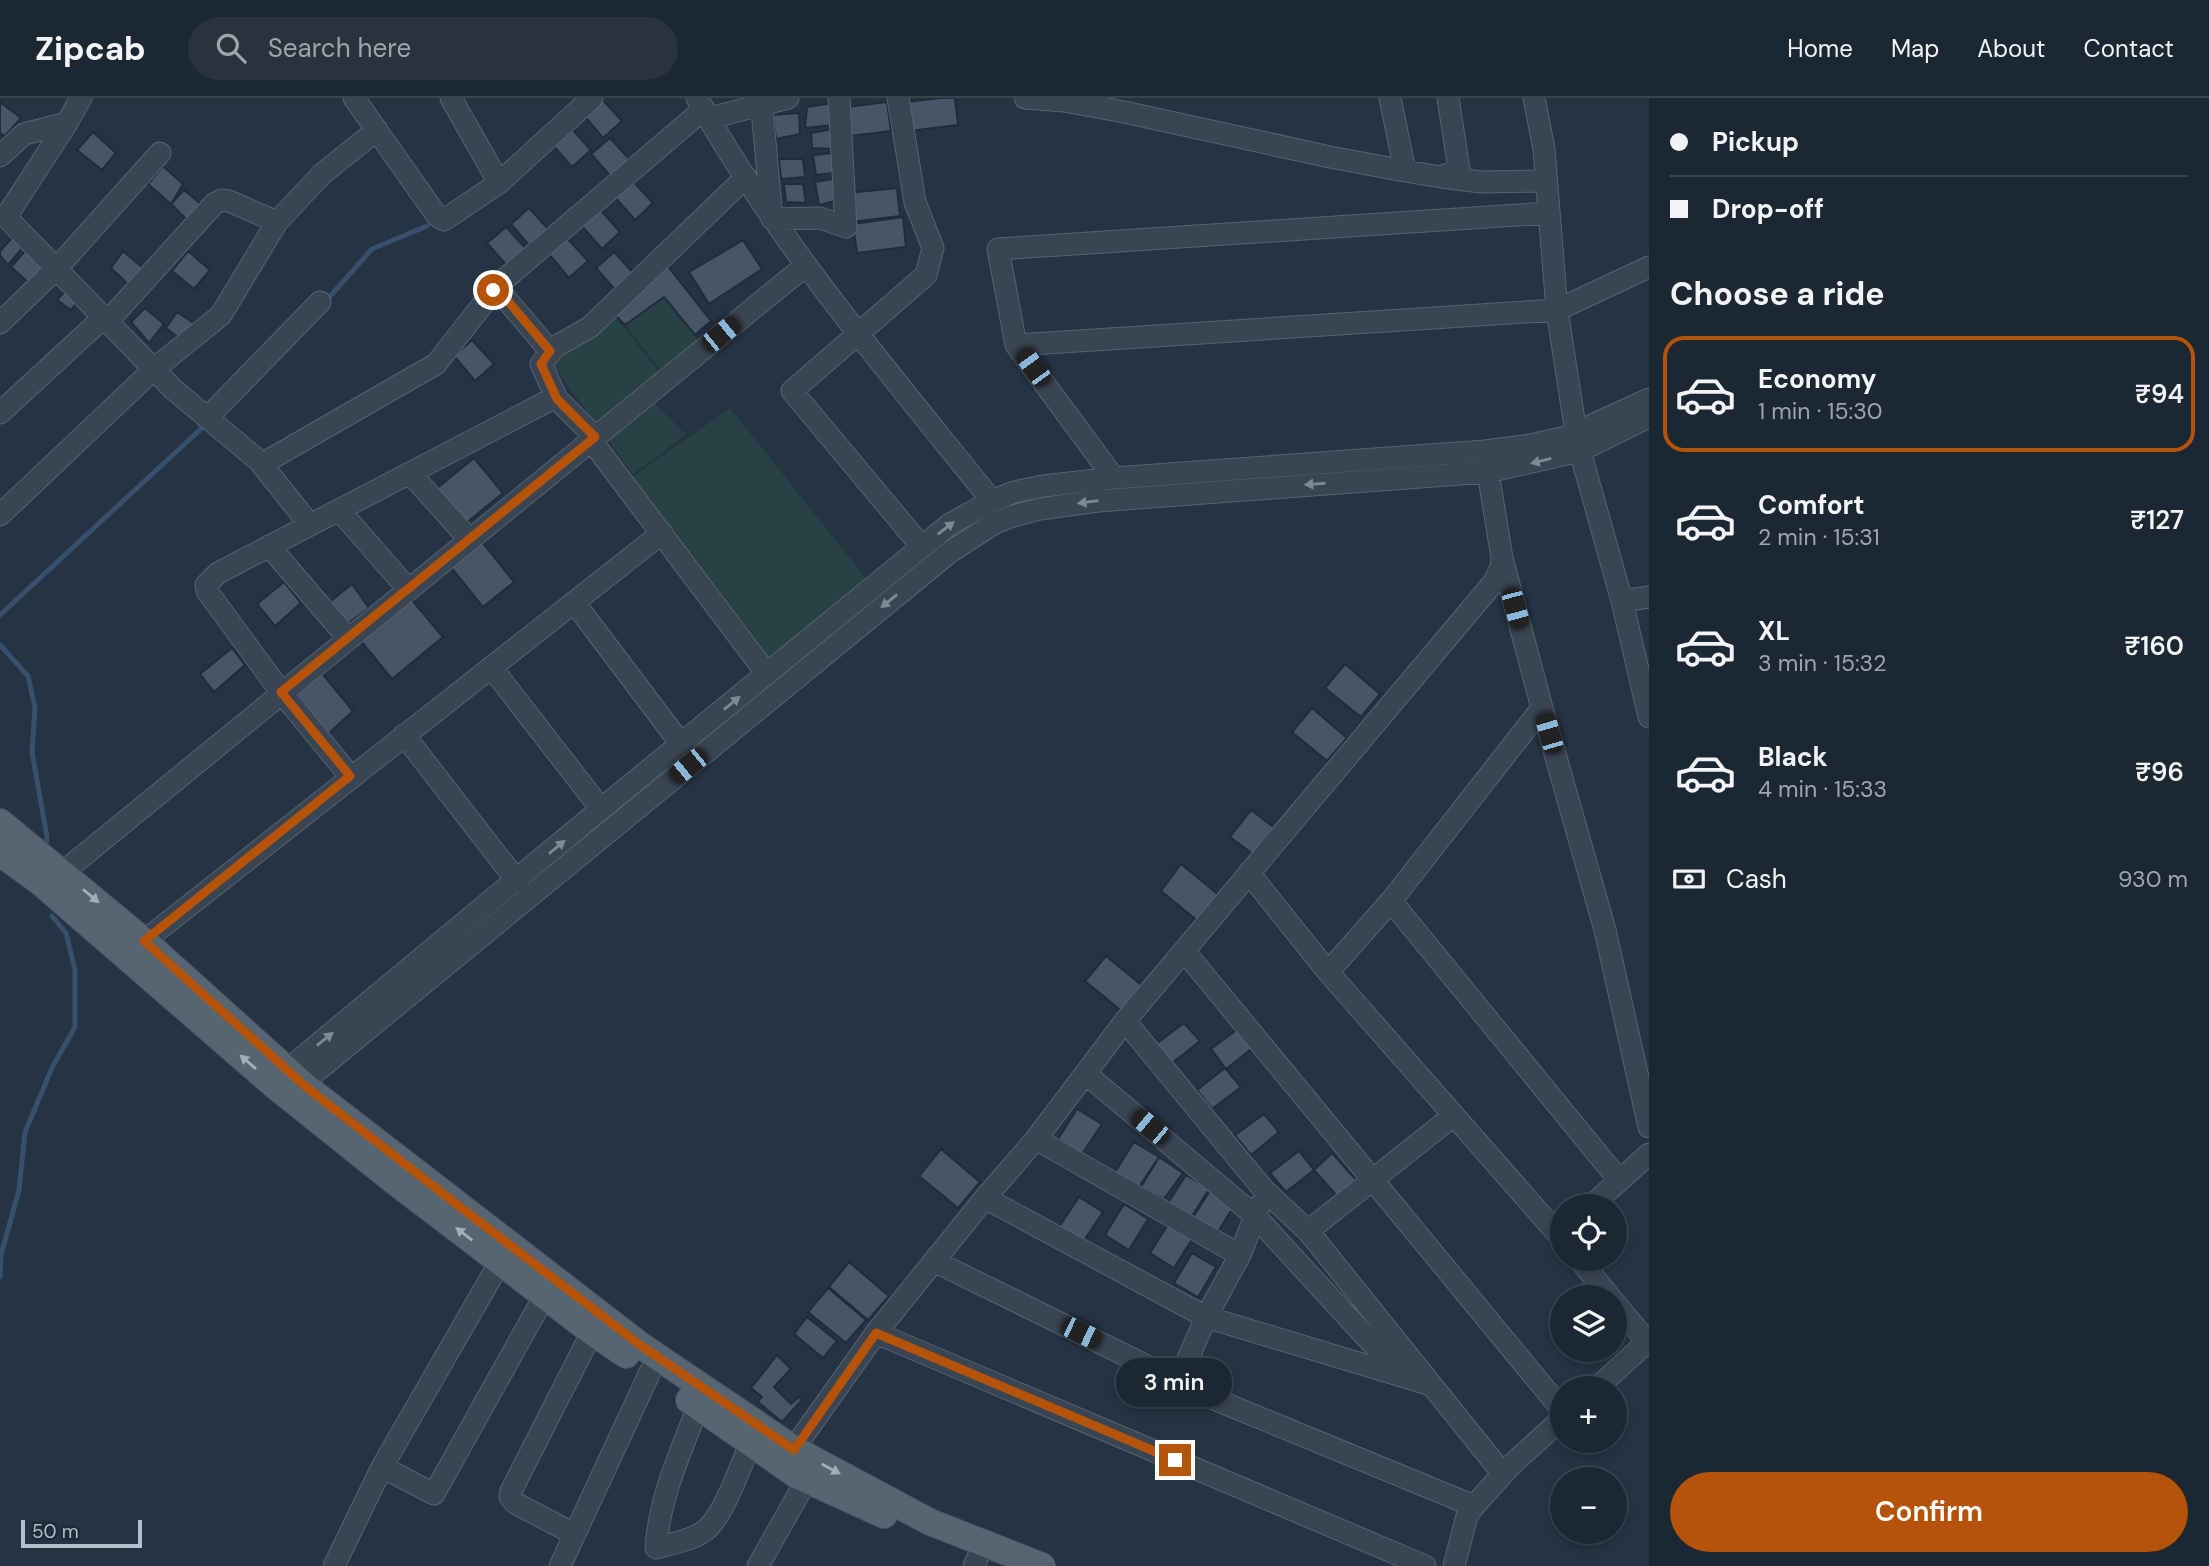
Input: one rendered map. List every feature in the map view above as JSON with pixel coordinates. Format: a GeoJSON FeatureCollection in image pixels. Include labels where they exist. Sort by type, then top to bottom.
{"type":"FeatureCollection","features":[{"type":"Feature","properties":{"kind":"main road"},"geometry":{"type":"LineString","coordinates":[[0,823],[144,941],[289,1084],[788,1458],[806,1481],[983,1563]]}},
{"type":"Feature","properties":{"kind":"main road"},"geometry":{"type":"LineString","coordinates":[[0,853],[40,882],[289,1084],[500,1262],[592,1332],[750,1444],[788,1458],[930,1522],[1042,1566]]}},
{"type":"Feature","properties":{"kind":"street"},"geometry":{"type":"LineString","coordinates":[[80,98],[67,124],[3,220],[57,268],[173,388],[262,464],[310,525]]}},
{"type":"Feature","properties":{"kind":"street"},"geometry":{"type":"LineString","coordinates":[[354,98],[440,219],[447,220],[499,183],[586,100]]}},
{"type":"Feature","properties":{"kind":"street"},"geometry":{"type":"LineString","coordinates":[[451,98],[499,183]]}},
{"type":"Feature","properties":{"kind":"street"},"geometry":{"type":"LineString","coordinates":[[262,464],[436,364],[496,287],[704,108],[788,98]]}},
{"type":"Feature","properties":{"kind":"street"},"geometry":{"type":"LineString","coordinates":[[772,219],[820,218],[846,227],[839,98]]}},
{"type":"Feature","properties":{"kind":"street"},"geometry":{"type":"LineString","coordinates":[[898,98],[915,202],[933,248],[926,275],[792,391],[922,547]]}},
{"type":"Feature","properties":{"kind":"street"},"geometry":{"type":"LineString","coordinates":[[1025,98],[1064,101],[1124,112],[1331,158],[1441,177],[1481,182],[1546,181]]}},
{"type":"Feature","properties":{"kind":"street"},"geometry":{"type":"LineString","coordinates":[[1390,98],[1405,171]]}},
{"type":"Feature","properties":{"kind":"street"},"geometry":{"type":"LineString","coordinates":[[1441,177],[1459,169],[1448,98]]}},
{"type":"Feature","properties":{"kind":"street"},"geometry":{"type":"LineString","coordinates":[[1534,98],[1544,149],[1557,310],[1578,442],[1622,601],[1649,717]]}},
{"type":"Feature","properties":{"kind":"street"},"geometry":{"type":"LineString","coordinates":[[762,101],[772,219]]}},
{"type":"Feature","properties":{"kind":"street"},"geometry":{"type":"LineString","coordinates":[[704,108],[772,219],[805,266],[992,500]]}},
{"type":"Feature","properties":{"kind":"street"},"geometry":{"type":"LineString","coordinates":[[0,156],[24,134],[67,124]]}},
{"type":"Feature","properties":{"kind":"street"},"geometry":{"type":"LineString","coordinates":[[0,515],[154,369],[221,315],[277,222],[322,174],[377,130]]}},
{"type":"Feature","properties":{"kind":"street"},"geometry":{"type":"LineString","coordinates":[[0,323],[57,268],[160,153]]}},
{"type":"Feature","properties":{"kind":"street"},"geometry":{"type":"LineString","coordinates":[[746,177],[590,327],[550,351],[541,364],[557,399],[593,439],[767,674]]}},
{"type":"Feature","properties":{"kind":"street"},"geometry":{"type":"LineString","coordinates":[[0,413],[106,319],[214,204],[221,200],[229,201],[277,222]]}},
{"type":"Feature","properties":{"kind":"street"},"geometry":{"type":"LineString","coordinates":[[1114,478],[1016,345],[998,249],[1549,213]]}},
{"type":"Feature","properties":{"kind":"street"},"geometry":{"type":"LineString","coordinates":[[62,873],[805,266]]}},
{"type":"Feature","properties":{"kind":"street"},"geometry":{"type":"LineString","coordinates":[[1016,345],[1557,310],[1649,267]]}},
{"type":"Feature","properties":{"kind":"street"},"geometry":{"type":"LineString","coordinates":[[496,287],[550,351]]}},
{"type":"Feature","properties":{"kind":"street"},"geometry":{"type":"LineString","coordinates":[[207,418],[320,302]]}},
{"type":"Feature","properties":{"kind":"street"},"geometry":{"type":"LineString","coordinates":[[350,776],[281,692],[207,592],[206,585],[218,573],[550,400],[557,399]]}},
{"type":"Feature","properties":{"kind":"street"},"geometry":{"type":"LineString","coordinates":[[289,1084],[601,809],[950,524],[992,500],[1027,489],[1114,478],[1578,442],[1649,399]]}},
{"type":"Feature","properties":{"kind":"street"},"geometry":{"type":"LineString","coordinates":[[289,1084],[929,569],[995,523],[1040,509],[1098,501],[1488,472],[1649,417]]}},
{"type":"Feature","properties":{"kind":"street"},"geometry":{"type":"LineString","coordinates":[[1488,472],[1502,558],[1605,930],[1649,1127]]}},
{"type":"Feature","properties":{"kind":"street"},"geometry":{"type":"LineString","coordinates":[[410,473],[469,539]]}},
{"type":"Feature","properties":{"kind":"street"},"geometry":{"type":"LineString","coordinates":[[339,510],[408,589]]}},
{"type":"Feature","properties":{"kind":"street"},"geometry":{"type":"LineString","coordinates":[[144,941],[350,776],[662,533]]}},
{"type":"Feature","properties":{"kind":"street"},"geometry":{"type":"LineString","coordinates":[[270,546],[348,638]]}},
{"type":"Feature","properties":{"kind":"street"},"geometry":{"type":"LineString","coordinates":[[788,1458],[876,1333],[1036,1139],[1125,1021],[1494,582],[1502,558]]}},
{"type":"Feature","properties":{"kind":"street"},"geometry":{"type":"LineString","coordinates":[[1622,601],[1649,597]]}},
{"type":"Feature","properties":{"kind":"street"},"geometry":{"type":"LineString","coordinates":[[574,602],[681,744]]}},
{"type":"Feature","properties":{"kind":"street"},"geometry":{"type":"LineString","coordinates":[[491,667],[601,809]]}},
{"type":"Feature","properties":{"kind":"street"},"geometry":{"type":"LineString","coordinates":[[1328,972],[1391,901],[1542,708]]}},
{"type":"Feature","properties":{"kind":"street"},"geometry":{"type":"LineString","coordinates":[[404,735],[517,881]]}},
{"type":"Feature","properties":{"kind":"street"},"geometry":{"type":"LineString","coordinates":[[1249,873],[1328,972],[1550,1223]]}},
{"type":"Feature","properties":{"kind":"street"},"geometry":{"type":"LineString","coordinates":[[1391,901],[1619,1181]]}},
{"type":"Feature","properties":{"kind":"street"},"geometry":{"type":"LineString","coordinates":[[1185,952],[1550,1395]]}},
{"type":"Feature","properties":{"kind":"street"},"geometry":{"type":"LineString","coordinates":[[1125,1021],[1264,1189],[1307,1231],[1503,1474]]}},
{"type":"Feature","properties":{"kind":"street"},"geometry":{"type":"LineString","coordinates":[[1086,1074],[1255,1216],[1402,1376]]}},
{"type":"Feature","properties":{"kind":"street"},"geometry":{"type":"LineString","coordinates":[[1307,1231],[1453,1116]]}},
{"type":"Feature","properties":{"kind":"street"},"geometry":{"type":"LineString","coordinates":[[1036,1139],[1240,1255]]}},
{"type":"Feature","properties":{"kind":"street"},"geometry":{"type":"LineString","coordinates":[[1604,1194],[1649,1154]]}},
{"type":"Feature","properties":{"kind":"street"},"geometry":{"type":"LineString","coordinates":[[1178,1382],[1206,1317],[1240,1255],[1264,1189]]}},
{"type":"Feature","properties":{"kind":"street"},"geometry":{"type":"LineString","coordinates":[[985,1198],[1206,1317],[1431,1385]]}},
{"type":"Feature","properties":{"kind":"street"},"geometry":{"type":"LineString","coordinates":[[934,1261],[1214,1399],[1474,1506]]}},
{"type":"Feature","properties":{"kind":"street"},"geometry":{"type":"LineString","coordinates":[[334,1566],[382,1467],[500,1262]]}},
{"type":"Feature","properties":{"kind":"street"},"geometry":{"type":"LineString","coordinates":[[1589,1271],[1600,1285]]}},
{"type":"Feature","properties":{"kind":"street"},"geometry":{"type":"LineString","coordinates":[[382,1467],[434,1494],[545,1295]]}},
{"type":"Feature","properties":{"kind":"street"},"geometry":{"type":"LineString","coordinates":[[1611,1376],[1648,1343],[1627,1318]]}},
{"type":"Feature","properties":{"kind":"street"},"geometry":{"type":"LineString","coordinates":[[574,1534],[515,1503],[510,1497],[517,1478],[592,1332]]}},
{"type":"Feature","properties":{"kind":"street"},"geometry":{"type":"LineString","coordinates":[[876,1333],[1425,1566]]}},
{"type":"Feature","properties":{"kind":"street"},"geometry":{"type":"LineString","coordinates":[[559,1566],[650,1372]]}},
{"type":"Feature","properties":{"kind":"street"},"geometry":{"type":"LineString","coordinates":[[698,1407],[671,1474],[667,1497],[658,1521],[656,1548],[687,1539],[706,1529],[720,1513],[750,1444]]}},
{"type":"Feature","properties":{"kind":"street"},"geometry":{"type":"LineString","coordinates":[[1454,1566],[1467,1516],[1474,1506],[1503,1474],[1550,1430]]}},
{"type":"Feature","properties":{"kind":"street"},"geometry":{"type":"LineString","coordinates":[[758,1566],[806,1481]]}},
{"type":"Feature","properties":{"kind":"green space"},"geometry":{"type":"Polygon","coordinates":[[[664,297],[698,341],[660,369],[625,325],[664,297]]]}},
{"type":"Feature","properties":{"kind":"green space"},"geometry":{"type":"Polygon","coordinates":[[[612,312],[659,372],[642,390],[686,435],[633,474],[552,364],[612,312]]]}},
{"type":"Feature","properties":{"kind":"green space"},"geometry":{"type":"Polygon","coordinates":[[[730,408],[873,587],[767,674],[624,483],[730,408]]]}},
{"type":"Feature","properties":{"kind":"building"},"geometry":{"type":"Polygon","coordinates":[[[601,98],[622,121],[603,138],[582,113],[601,98]]]}},
{"type":"Feature","properties":{"kind":"building"},"geometry":{"type":"Polygon","coordinates":[[[955,98],[958,125],[909,131],[906,102],[955,98]]]}},
{"type":"Feature","properties":{"kind":"building"},"geometry":{"type":"Polygon","coordinates":[[[0,102],[21,118],[5,136],[0,133],[0,102]]]}},
{"type":"Feature","properties":{"kind":"building"},"geometry":{"type":"Polygon","coordinates":[[[887,102],[891,131],[842,137],[838,108],[887,102]]]}},
{"type":"Feature","properties":{"kind":"building"},"geometry":{"type":"Polygon","coordinates":[[[833,103],[832,125],[805,128],[807,107],[833,103]]]}},
{"type":"Feature","properties":{"kind":"building"},"geometry":{"type":"Polygon","coordinates":[[[799,113],[800,134],[776,139],[773,115],[799,113]]]}},
{"type":"Feature","properties":{"kind":"building"},"geometry":{"type":"Polygon","coordinates":[[[569,126],[591,150],[572,167],[550,142],[569,126]]]}},
{"type":"Feature","properties":{"kind":"building"},"geometry":{"type":"Polygon","coordinates":[[[832,129],[835,149],[812,148],[811,133],[832,129]]]}},
{"type":"Feature","properties":{"kind":"building"},"geometry":{"type":"Polygon","coordinates":[[[93,132],[116,153],[102,170],[77,150],[93,132]]]}},
{"type":"Feature","properties":{"kind":"building"},"geometry":{"type":"Polygon","coordinates":[[[610,138],[632,162],[613,179],[591,154],[610,138]]]}},
{"type":"Feature","properties":{"kind":"building"},"geometry":{"type":"Polygon","coordinates":[[[834,153],[839,172],[816,175],[813,155],[834,153]]]}},
{"type":"Feature","properties":{"kind":"building"},"geometry":{"type":"Polygon","coordinates":[[[779,159],[803,159],[805,177],[781,179],[779,159]]]}},
{"type":"Feature","properties":{"kind":"building"},"geometry":{"type":"Polygon","coordinates":[[[163,166],[183,184],[171,204],[148,184],[163,166]]]}},
{"type":"Feature","properties":{"kind":"building"},"geometry":{"type":"Polygon","coordinates":[[[838,178],[839,200],[819,205],[815,182],[838,178]]]}},
{"type":"Feature","properties":{"kind":"building"},"geometry":{"type":"Polygon","coordinates":[[[631,179],[653,203],[635,220],[613,195],[631,179]]]}},
{"type":"Feature","properties":{"kind":"building"},"geometry":{"type":"Polygon","coordinates":[[[784,184],[803,184],[806,203],[786,202],[784,184]]]}},
{"type":"Feature","properties":{"kind":"building"},"geometry":{"type":"Polygon","coordinates":[[[897,188],[900,216],[851,222],[848,193],[897,188]]]}},
{"type":"Feature","properties":{"kind":"building"},"geometry":{"type":"Polygon","coordinates":[[[184,190],[202,205],[188,221],[171,204],[184,190]]]}},
{"type":"Feature","properties":{"kind":"building"},"geometry":{"type":"Polygon","coordinates":[[[529,208],[551,232],[532,249],[511,224],[529,208]]]}},
{"type":"Feature","properties":{"kind":"building"},"geometry":{"type":"Polygon","coordinates":[[[599,208],[620,232],[602,249],[580,224],[599,208]]]}},
{"type":"Feature","properties":{"kind":"building"},"geometry":{"type":"Polygon","coordinates":[[[903,217],[906,247],[857,253],[853,224],[903,217]]]}},
{"type":"Feature","properties":{"kind":"building"},"geometry":{"type":"Polygon","coordinates":[[[506,227],[528,251],[509,268],[487,243],[506,227]]]}},
{"type":"Feature","properties":{"kind":"building"},"geometry":{"type":"Polygon","coordinates":[[[566,237],[588,261],[569,278],[548,253],[566,237]]]}},
{"type":"Feature","properties":{"kind":"building"},"geometry":{"type":"Polygon","coordinates":[[[12,238],[23,247],[8,265],[0,251],[12,238]]]}},
{"type":"Feature","properties":{"kind":"building"},"geometry":{"type":"Polygon","coordinates":[[[743,240],[762,269],[709,304],[689,272],[743,240]]]}},
{"type":"Feature","properties":{"kind":"building"},"geometry":{"type":"Polygon","coordinates":[[[25,251],[46,269],[32,286],[11,267],[25,251]]]}},
{"type":"Feature","properties":{"kind":"building"},"geometry":{"type":"Polygon","coordinates":[[[123,251],[149,273],[132,288],[111,268],[123,251]]]}},
{"type":"Feature","properties":{"kind":"building"},"geometry":{"type":"Polygon","coordinates":[[[188,251],[210,270],[194,289],[172,271],[188,251]]]}},
{"type":"Feature","properties":{"kind":"building"},"geometry":{"type":"Polygon","coordinates":[[[614,252],[636,276],[618,293],[596,268],[614,252]]]}},
{"type":"Feature","properties":{"kind":"building"},"geometry":{"type":"Polygon","coordinates":[[[666,264],[711,321],[695,335],[664,297],[625,325],[612,312],[666,264]]]}},
{"type":"Feature","properties":{"kind":"building"},"geometry":{"type":"Polygon","coordinates":[[[67,289],[80,299],[71,310],[57,300],[67,289]]]}},
{"type":"Feature","properties":{"kind":"building"},"geometry":{"type":"Polygon","coordinates":[[[145,308],[164,324],[149,343],[131,322],[145,308]]]}},
{"type":"Feature","properties":{"kind":"building"},"geometry":{"type":"Polygon","coordinates":[[[177,312],[198,326],[185,343],[166,328],[177,312]]]}},
{"type":"Feature","properties":{"kind":"building"},"geometry":{"type":"Polygon","coordinates":[[[472,340],[494,364],[475,381],[454,356],[472,340]]]}},
{"type":"Feature","properties":{"kind":"building"},"geometry":{"type":"Polygon","coordinates":[[[474,458],[503,493],[465,524],[436,489],[474,458]]]}},
{"type":"Feature","properties":{"kind":"building"},"geometry":{"type":"Polygon","coordinates":[[[478,537],[514,582],[483,607],[447,562],[478,537]]]}},
{"type":"Feature","properties":{"kind":"building"},"geometry":{"type":"Polygon","coordinates":[[[284,582],[301,603],[275,626],[257,604],[284,582]]]}},
{"type":"Feature","properties":{"kind":"building"},"geometry":{"type":"Polygon","coordinates":[[[352,584],[369,608],[343,627],[326,605],[352,584]]]}},
{"type":"Feature","properties":{"kind":"building"},"geometry":{"type":"Polygon","coordinates":[[[411,599],[443,637],[392,679],[360,640],[411,599]]]}},
{"type":"Feature","properties":{"kind":"building"},"geometry":{"type":"Polygon","coordinates":[[[232,648],[245,665],[214,692],[200,674],[232,648]]]}},
{"type":"Feature","properties":{"kind":"building"},"geometry":{"type":"Polygon","coordinates":[[[1345,664],[1380,694],[1361,717],[1325,688],[1345,664]]]}},
{"type":"Feature","properties":{"kind":"building"},"geometry":{"type":"Polygon","coordinates":[[[321,672],[353,711],[328,734],[294,695],[321,672]]]}},
{"type":"Feature","properties":{"kind":"building"},"geometry":{"type":"Polygon","coordinates":[[[1312,708],[1347,738],[1327,761],[1292,732],[1312,708]]]}},
{"type":"Feature","properties":{"kind":"building"},"geometry":{"type":"Polygon","coordinates":[[[1251,810],[1279,831],[1258,858],[1230,837],[1251,810]]]}},
{"type":"Feature","properties":{"kind":"building"},"geometry":{"type":"Polygon","coordinates":[[[1181,864],[1220,896],[1199,922],[1161,891],[1181,864]]]}},
{"type":"Feature","properties":{"kind":"building"},"geometry":{"type":"Polygon","coordinates":[[[1106,956],[1145,988],[1124,1013],[1085,981],[1106,956]]]}},
{"type":"Feature","properties":{"kind":"building"},"geometry":{"type":"Polygon","coordinates":[[[1184,1023],[1200,1041],[1171,1064],[1156,1044],[1184,1023]]]}},
{"type":"Feature","properties":{"kind":"building"},"geometry":{"type":"Polygon","coordinates":[[[1239,1028],[1255,1046],[1226,1069],[1211,1049],[1239,1028]]]}},
{"type":"Feature","properties":{"kind":"building"},"geometry":{"type":"Polygon","coordinates":[[[1225,1068],[1241,1087],[1212,1109],[1197,1090],[1225,1068]]]}},
{"type":"Feature","properties":{"kind":"building"},"geometry":{"type":"Polygon","coordinates":[[[1077,1109],[1102,1124],[1082,1154],[1058,1139],[1077,1109]]]}},
{"type":"Feature","properties":{"kind":"building"},"geometry":{"type":"Polygon","coordinates":[[[1264,1114],[1279,1132],[1251,1155],[1235,1135],[1264,1114]]]}},
{"type":"Feature","properties":{"kind":"building"},"geometry":{"type":"Polygon","coordinates":[[[1134,1142],[1159,1157],[1139,1187],[1115,1172],[1134,1142]]]}},
{"type":"Feature","properties":{"kind":"building"},"geometry":{"type":"Polygon","coordinates":[[[941,1149],[980,1182],[958,1208],[919,1176],[941,1149]]]}},
{"type":"Feature","properties":{"kind":"building"},"geometry":{"type":"Polygon","coordinates":[[[1299,1151],[1314,1170],[1286,1192],[1270,1173],[1299,1151]]]}},
{"type":"Feature","properties":{"kind":"building"},"geometry":{"type":"Polygon","coordinates":[[[1332,1153],[1356,1180],[1338,1197],[1314,1170],[1332,1153]]]}},
{"type":"Feature","properties":{"kind":"building"},"geometry":{"type":"Polygon","coordinates":[[[1159,1157],[1183,1173],[1164,1199],[1141,1187],[1159,1157]]]}},
{"type":"Feature","properties":{"kind":"building"},"geometry":{"type":"Polygon","coordinates":[[[1186,1175],[1209,1189],[1191,1218],[1168,1203],[1186,1175]]]}},
{"type":"Feature","properties":{"kind":"building"},"geometry":{"type":"Polygon","coordinates":[[[1213,1186],[1237,1201],[1218,1232],[1193,1217],[1213,1186]]]}},
{"type":"Feature","properties":{"kind":"building"},"geometry":{"type":"Polygon","coordinates":[[[1079,1197],[1103,1212],[1083,1242],[1059,1227],[1079,1197]]]}},
{"type":"Feature","properties":{"kind":"building"},"geometry":{"type":"Polygon","coordinates":[[[1124,1204],[1148,1219],[1129,1250],[1105,1235],[1124,1204]]]}},
{"type":"Feature","properties":{"kind":"building"},"geometry":{"type":"Polygon","coordinates":[[[1169,1223],[1193,1238],[1174,1268],[1150,1253],[1169,1223]]]}},
{"type":"Feature","properties":{"kind":"building"},"geometry":{"type":"Polygon","coordinates":[[[1192,1253],[1216,1267],[1198,1297],[1174,1283],[1192,1253]]]}},
{"type":"Feature","properties":{"kind":"building"},"geometry":{"type":"Polygon","coordinates":[[[849,1262],[889,1296],[868,1320],[829,1287],[849,1262]]]}},
{"type":"Feature","properties":{"kind":"building"},"geometry":{"type":"Polygon","coordinates":[[[828,1288],[866,1320],[846,1343],[808,1312],[828,1288]]]}},
{"type":"Feature","properties":{"kind":"building"},"geometry":{"type":"Polygon","coordinates":[[[807,1317],[837,1341],[823,1358],[794,1334],[807,1317]]]}},
{"type":"Feature","properties":{"kind":"building"},"geometry":{"type":"Polygon","coordinates":[[[777,1355],[791,1369],[774,1387],[791,1404],[799,1397],[802,1400],[782,1422],[758,1402],[762,1397],[751,1388],[777,1355]]]}},
{"type":"Feature","properties":{"kind":"waterway"},"geometry":{"type":"LineString","coordinates":[[325,302],[372,249],[427,226]]}},
{"type":"Feature","properties":{"kind":"waterway"},"geometry":{"type":"LineString","coordinates":[[0,615],[203,427]]}},
{"type":"Feature","properties":{"kind":"waterway"},"geometry":{"type":"LineString","coordinates":[[0,645],[28,676],[35,708],[32,752],[47,837],[46,845]]}},
{"type":"Feature","properties":{"kind":"waterway"},"geometry":{"type":"LineString","coordinates":[[0,1277],[1,1255],[19,1190],[25,1132],[52,1068],[75,1027],[75,970],[66,933],[52,916]]}},
{"type":"Feature","properties":{"kind":"route"},"geometry":{"type":"LineString","coordinates":[[493,290],[496,287],[550,351],[541,364],[557,399],[595,437],[281,692],[350,776],[144,941],[306,1087],[640,1345],[794,1450],[876,1333],[1175,1460]]}}]}
